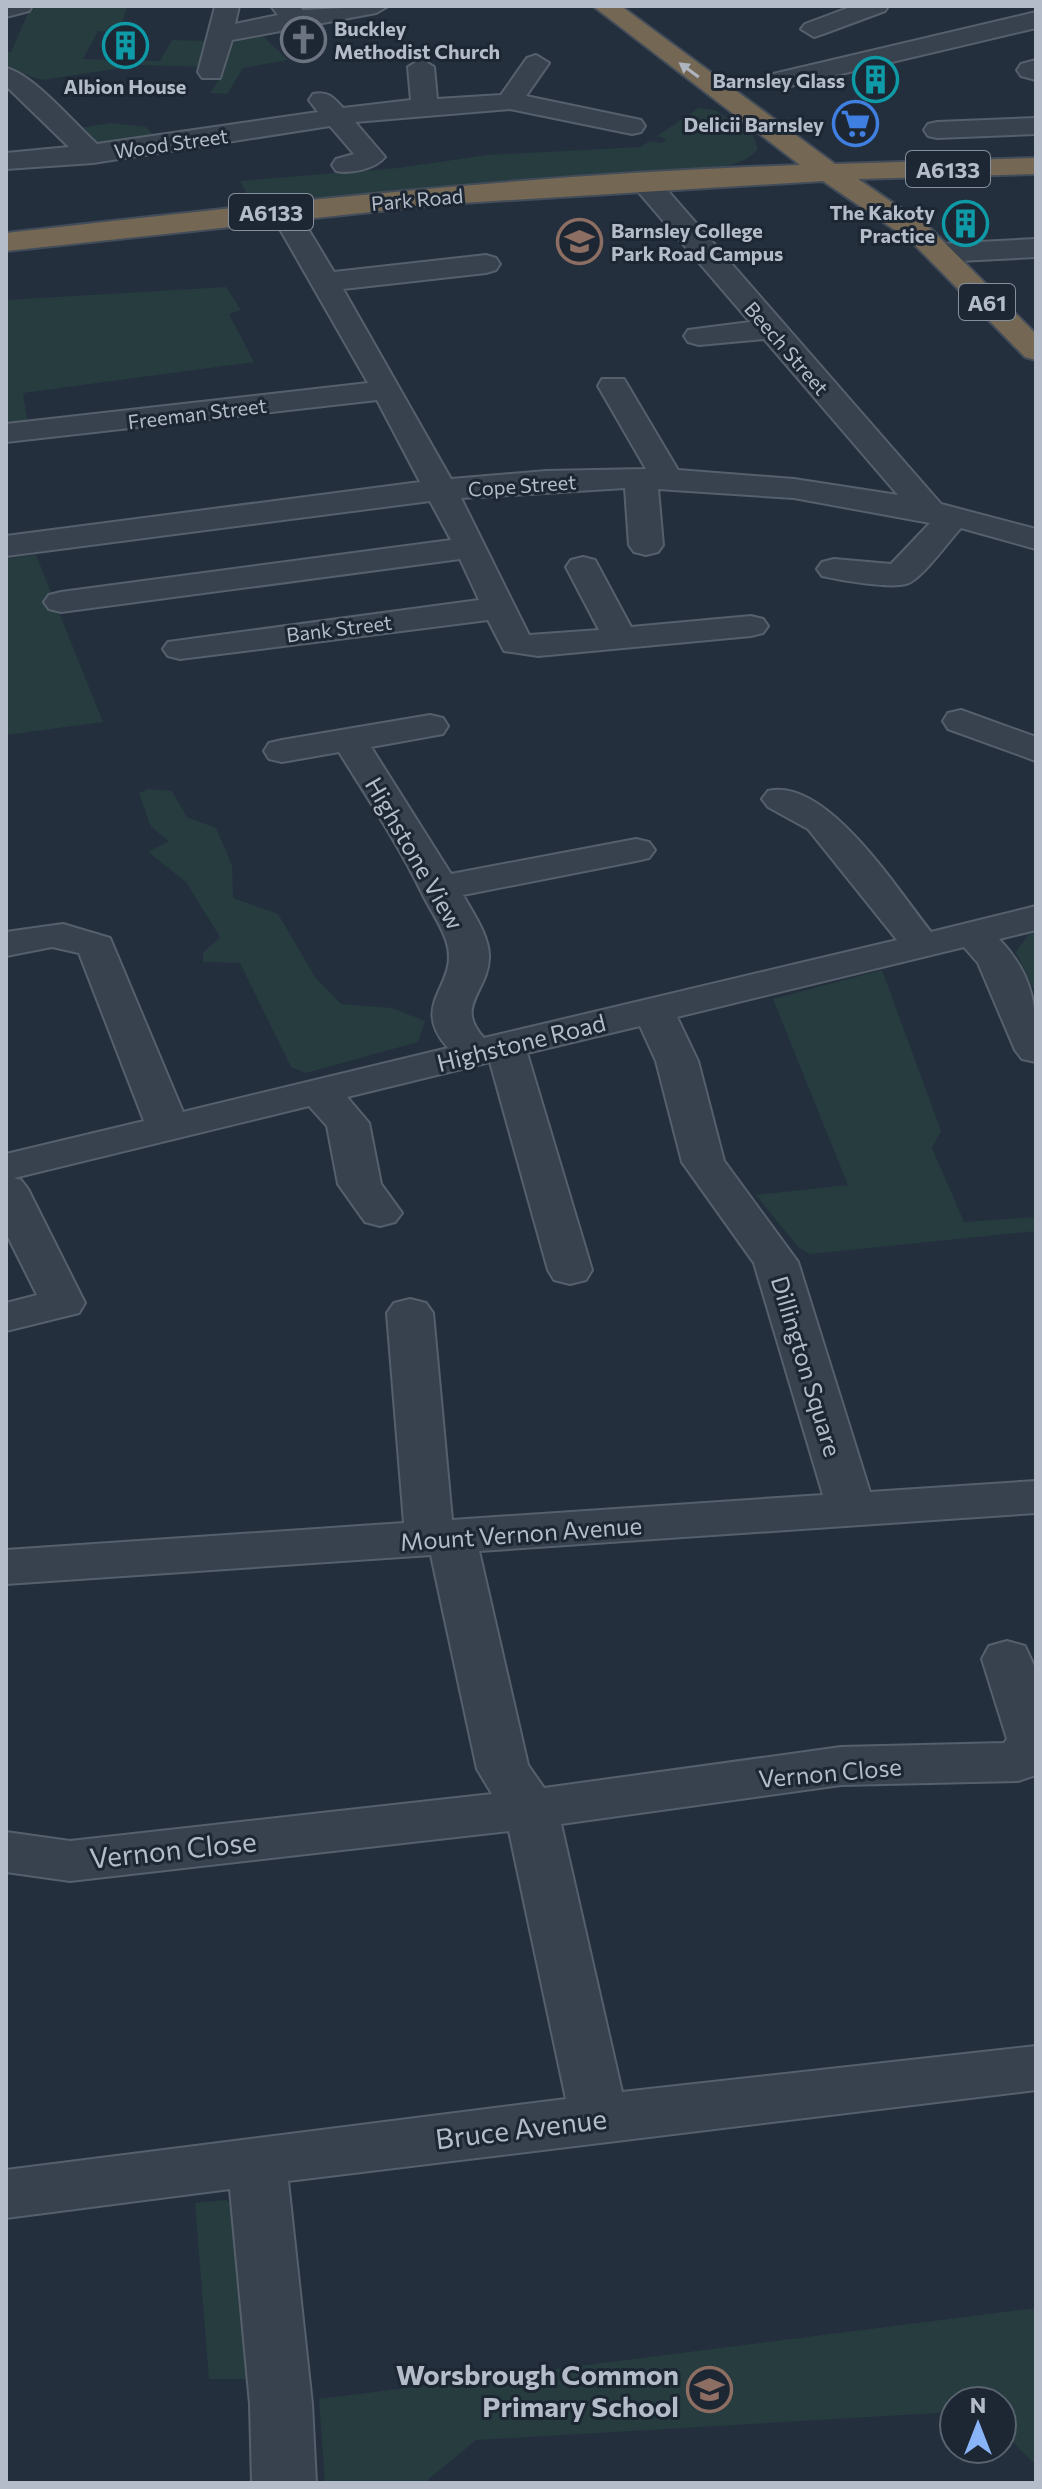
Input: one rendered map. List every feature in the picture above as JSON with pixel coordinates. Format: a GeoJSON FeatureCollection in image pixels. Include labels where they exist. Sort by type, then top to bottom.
{"type":"FeatureCollection","features":[{"type":"Feature","properties":{"kind":"highway","name":"A61"},"geometry":{"type":"LineString","coordinates":[[605,6],[773,134],[930,244]]}},
{"type":"Feature","properties":{"kind":"highway","name":"A61"},"geometry":{"type":"LineString","coordinates":[[640,6],[885,192],[930,244],[1036,351]]}},
{"type":"Feature","properties":{"kind":"highway","name":"A6133"},"geometry":{"type":"LineString","coordinates":[[708,177],[743,170],[768,159],[774,145],[773,134]]}},
{"type":"Feature","properties":{"kind":"highway","name":"A6133"},"geometry":{"type":"LineString","coordinates":[[830,172],[1036,166]]}},
{"type":"Feature","properties":{"kind":"highway","name":"Park Road"},"geometry":{"type":"LineString","coordinates":[[6,242],[283,210],[708,177],[830,172]]}},
{"type":"Feature","properties":{"kind":"street"},"geometry":{"type":"LineString","coordinates":[[6,9],[20,6]]}},
{"type":"Feature","properties":{"kind":"street"},"geometry":{"type":"LineString","coordinates":[[211,72],[225,6]]}},
{"type":"Feature","properties":{"kind":"street"},"geometry":{"type":"LineString","coordinates":[[814,29],[876,6]]}},
{"type":"Feature","properties":{"kind":"street"},"geometry":{"type":"LineString","coordinates":[[1030,6],[1036,8]]}},
{"type":"Feature","properties":{"kind":"street"},"geometry":{"type":"LineString","coordinates":[[219,35],[291,12],[369,15]]}},
{"type":"Feature","properties":{"kind":"street"},"geometry":{"type":"LineString","coordinates":[[782,80],[1036,20]]}},
{"type":"Feature","properties":{"kind":"street"},"geometry":{"type":"LineString","coordinates":[[510,101],[536,63]]}},
{"type":"Feature","properties":{"kind":"street"},"geometry":{"type":"LineString","coordinates":[[421,67],[425,106]]}},
{"type":"Feature","properties":{"kind":"street"},"geometry":{"type":"LineString","coordinates":[[6,76],[25,86],[18,97],[93,155]]}},
{"type":"Feature","properties":{"kind":"street"},"geometry":{"type":"LineString","coordinates":[[319,95],[371,157],[346,165]]}},
{"type":"Feature","properties":{"kind":"street","name":"Wood Street"},"geometry":{"type":"LineString","coordinates":[[6,161],[93,155],[425,106],[484,107],[510,101],[632,126]]}},
{"type":"Feature","properties":{"kind":"street"},"geometry":{"type":"LineString","coordinates":[[937,130],[1036,126]]}},
{"type":"Feature","properties":{"kind":"street","name":"Beech Street"},"geometry":{"type":"LineString","coordinates":[[645,182],[770,329],[942,515]]}},
{"type":"Feature","properties":{"kind":"street"},"geometry":{"type":"LineString","coordinates":[[283,210],[387,390],[471,547],[516,644],[538,646],[751,626]]}},
{"type":"Feature","properties":{"kind":"street"},"geometry":{"type":"LineString","coordinates":[[930,244],[1036,248]]}},
{"type":"Feature","properties":{"kind":"street"},"geometry":{"type":"LineString","coordinates":[[326,282],[486,264]]}},
{"type":"Feature","properties":{"kind":"street"},"geometry":{"type":"LineString","coordinates":[[402,274],[417,299]]}},
{"type":"Feature","properties":{"kind":"street"},"geometry":{"type":"LineString","coordinates":[[699,336],[770,329]]}},
{"type":"Feature","properties":{"kind":"street"},"geometry":{"type":"LineString","coordinates":[[613,386],[654,480],[646,545]]}},
{"type":"Feature","properties":{"kind":"street","name":"Freeman Street"},"geometry":{"type":"LineString","coordinates":[[6,433],[387,390]]}},
{"type":"Feature","properties":{"kind":"street","name":"Cope Street"},"geometry":{"type":"LineString","coordinates":[[6,546],[440,490],[549,481],[654,480],[819,492],[942,515],[1036,539]]}},
{"type":"Feature","properties":{"kind":"street"},"geometry":{"type":"LineString","coordinates":[[834,569],[899,575],[942,515]]}},
{"type":"Feature","properties":{"kind":"street"},"geometry":{"type":"LineString","coordinates":[[61,602],[471,547]]}},
{"type":"Feature","properties":{"kind":"street"},"geometry":{"type":"LineString","coordinates":[[583,567],[615,639]]}},
{"type":"Feature","properties":{"kind":"street","name":"Bank Street"},"geometry":{"type":"LineString","coordinates":[[180,649],[499,608]]}},
{"type":"Feature","properties":{"kind":"street"},"geometry":{"type":"LineString","coordinates":[[961,721],[1036,750]]}},
{"type":"Feature","properties":{"kind":"street"},"geometry":{"type":"LineString","coordinates":[[282,751],[430,726]]}},
{"type":"Feature","properties":{"kind":"street","name":"Highstone View"},"geometry":{"type":"LineString","coordinates":[[349,740],[454,912],[471,953],[461,988],[450,1007],[454,1030],[510,1059],[570,1270]]}},
{"type":"Feature","properties":{"kind":"street"},"geometry":{"type":"LineString","coordinates":[[781,799],[821,821],[923,947]]}},
{"type":"Feature","properties":{"kind":"street"},"geometry":{"type":"LineString","coordinates":[[438,888],[636,850]]}},
{"type":"Feature","properties":{"kind":"street","name":"Highstone Road"},"geometry":{"type":"LineString","coordinates":[[6,1167],[1036,918]]}},
{"type":"Feature","properties":{"kind":"street"},"geometry":{"type":"LineString","coordinates":[[973,934],[996,959],[1036,1050]]}},
{"type":"Feature","properties":{"kind":"street"},"geometry":{"type":"LineString","coordinates":[[6,944],[49,936],[78,935],[96,946],[168,1127]]}},
{"type":"Feature","properties":{"kind":"street","name":"Dillington Square"},"geometry":{"type":"LineString","coordinates":[[653,1010],[677,1061],[703,1162],[776,1262],[852,1512]]}},
{"type":"Feature","properties":{"kind":"street"},"geometry":{"type":"LineString","coordinates":[[318,1091],[348,1123],[360,1184],[380,1213]]}},
{"type":"Feature","properties":{"kind":"street"},"geometry":{"type":"LineString","coordinates":[[6,1189],[63,1303],[6,1317]]}},
{"type":"Feature","properties":{"kind":"street"},"geometry":{"type":"LineString","coordinates":[[410,1313],[441,1538],[503,1769],[531,1809],[599,2118]]}},
{"type":"Feature","properties":{"kind":"street","name":"Mount Vernon Avenue"},"geometry":{"type":"LineString","coordinates":[[6,1567],[852,1512],[1036,1497]]}},
{"type":"Feature","properties":{"kind":"street","name":"Vernon Close"},"geometry":{"type":"LineString","coordinates":[[6,1852],[70,1861],[531,1809],[841,1766],[1018,1762],[1034,1741],[1007,1659]]}},
{"type":"Feature","properties":{"kind":"street","name":"Bruce Avenue"},"geometry":{"type":"LineString","coordinates":[[6,2194],[599,2118],[1036,2068]]}},
{"type":"Feature","properties":{"kind":"street"},"geometry":{"type":"LineString","coordinates":[[257,2163],[281,2404],[284,2483]]}},
{"type":"Feature","properties":{"kind":"green space"},"geometry":{"type":"Polygon","coordinates":[[[49,6],[127,6],[120,32],[98,31],[83,59],[160,61],[172,40],[204,41],[203,67],[141,65],[42,80],[6,68],[6,52],[11,52],[30,9],[49,6]]]}},
{"type":"Feature","properties":{"kind":"green space"},"geometry":{"type":"Polygon","coordinates":[[[241,34],[246,38],[263,36],[288,60],[243,68],[227,94],[210,93],[225,71],[226,38],[241,34]]]}},
{"type":"Feature","properties":{"kind":"green space"},"geometry":{"type":"Polygon","coordinates":[[[699,108],[715,110],[752,133],[758,149],[743,161],[714,167],[253,205],[240,181],[398,168],[487,155],[640,147],[650,141],[662,143],[667,139],[657,136],[699,108]]]}},
{"type":"Feature","properties":{"kind":"green space"},"geometry":{"type":"Polygon","coordinates":[[[112,123],[146,127],[155,137],[114,145],[97,142],[79,128],[112,123]]]}},
{"type":"Feature","properties":{"kind":"green space"},"geometry":{"type":"Polygon","coordinates":[[[226,287],[241,310],[229,314],[254,362],[23,393],[28,426],[6,425],[6,300],[226,287]]]}},
{"type":"Feature","properties":{"kind":"green space"},"geometry":{"type":"Polygon","coordinates":[[[36,555],[103,722],[6,735],[6,559],[36,555]]]}},
{"type":"Feature","properties":{"kind":"green space"},"geometry":{"type":"Polygon","coordinates":[[[148,789],[172,791],[187,817],[216,828],[232,865],[233,898],[278,914],[315,977],[341,1004],[392,1008],[425,1021],[418,1042],[306,1073],[291,1067],[240,963],[203,962],[203,953],[220,937],[186,882],[148,852],[169,841],[151,827],[139,793],[148,789]]]}},
{"type":"Feature","properties":{"kind":"green space"},"geometry":{"type":"Polygon","coordinates":[[[1036,933],[1036,994],[1016,952],[1029,934],[1036,933]]]}},
{"type":"Feature","properties":{"kind":"green space"},"geometry":{"type":"Polygon","coordinates":[[[882,970],[941,1131],[932,1148],[964,1222],[1036,1217],[1036,1231],[810,1254],[798,1247],[756,1195],[848,1185],[773,999],[882,970]]]}},
{"type":"Feature","properties":{"kind":"green space"},"geometry":{"type":"Polygon","coordinates":[[[226,2200],[237,2209],[249,2379],[209,2379],[195,2203],[226,2200]]]}},
{"type":"Feature","properties":{"kind":"green space"},"geometry":{"type":"Polygon","coordinates":[[[1036,2308],[1036,2465],[1018,2448],[1018,2385],[938,2385],[938,2413],[476,2440],[424,2483],[325,2483],[319,2399],[1036,2308]]]}},
{"type":"Feature","properties":{"kind":"place","name":"Buckley Methodist Church"},"geometry":{"type":"Point","coordinates":[303,39]}},
{"type":"Feature","properties":{"kind":"place","name":"Albion House"},"geometry":{"type":"Point","coordinates":[125,46]}},
{"type":"Feature","properties":{"kind":"place","name":"Barnsley Glass"},"geometry":{"type":"Point","coordinates":[876,80]}},
{"type":"Feature","properties":{"kind":"place","name":"Delicii Barnsley"},"geometry":{"type":"Point","coordinates":[855,124]}},
{"type":"Feature","properties":{"kind":"place","name":"The Kakoty Practice"},"geometry":{"type":"Point","coordinates":[966,223]}},
{"type":"Feature","properties":{"kind":"place","name":"Barnsley College Park Road Campus"},"geometry":{"type":"Point","coordinates":[580,241]}},
{"type":"Feature","properties":{"kind":"place","name":"Worsbrough Common Primary School"},"geometry":{"type":"Point","coordinates":[710,2390]}}]}
